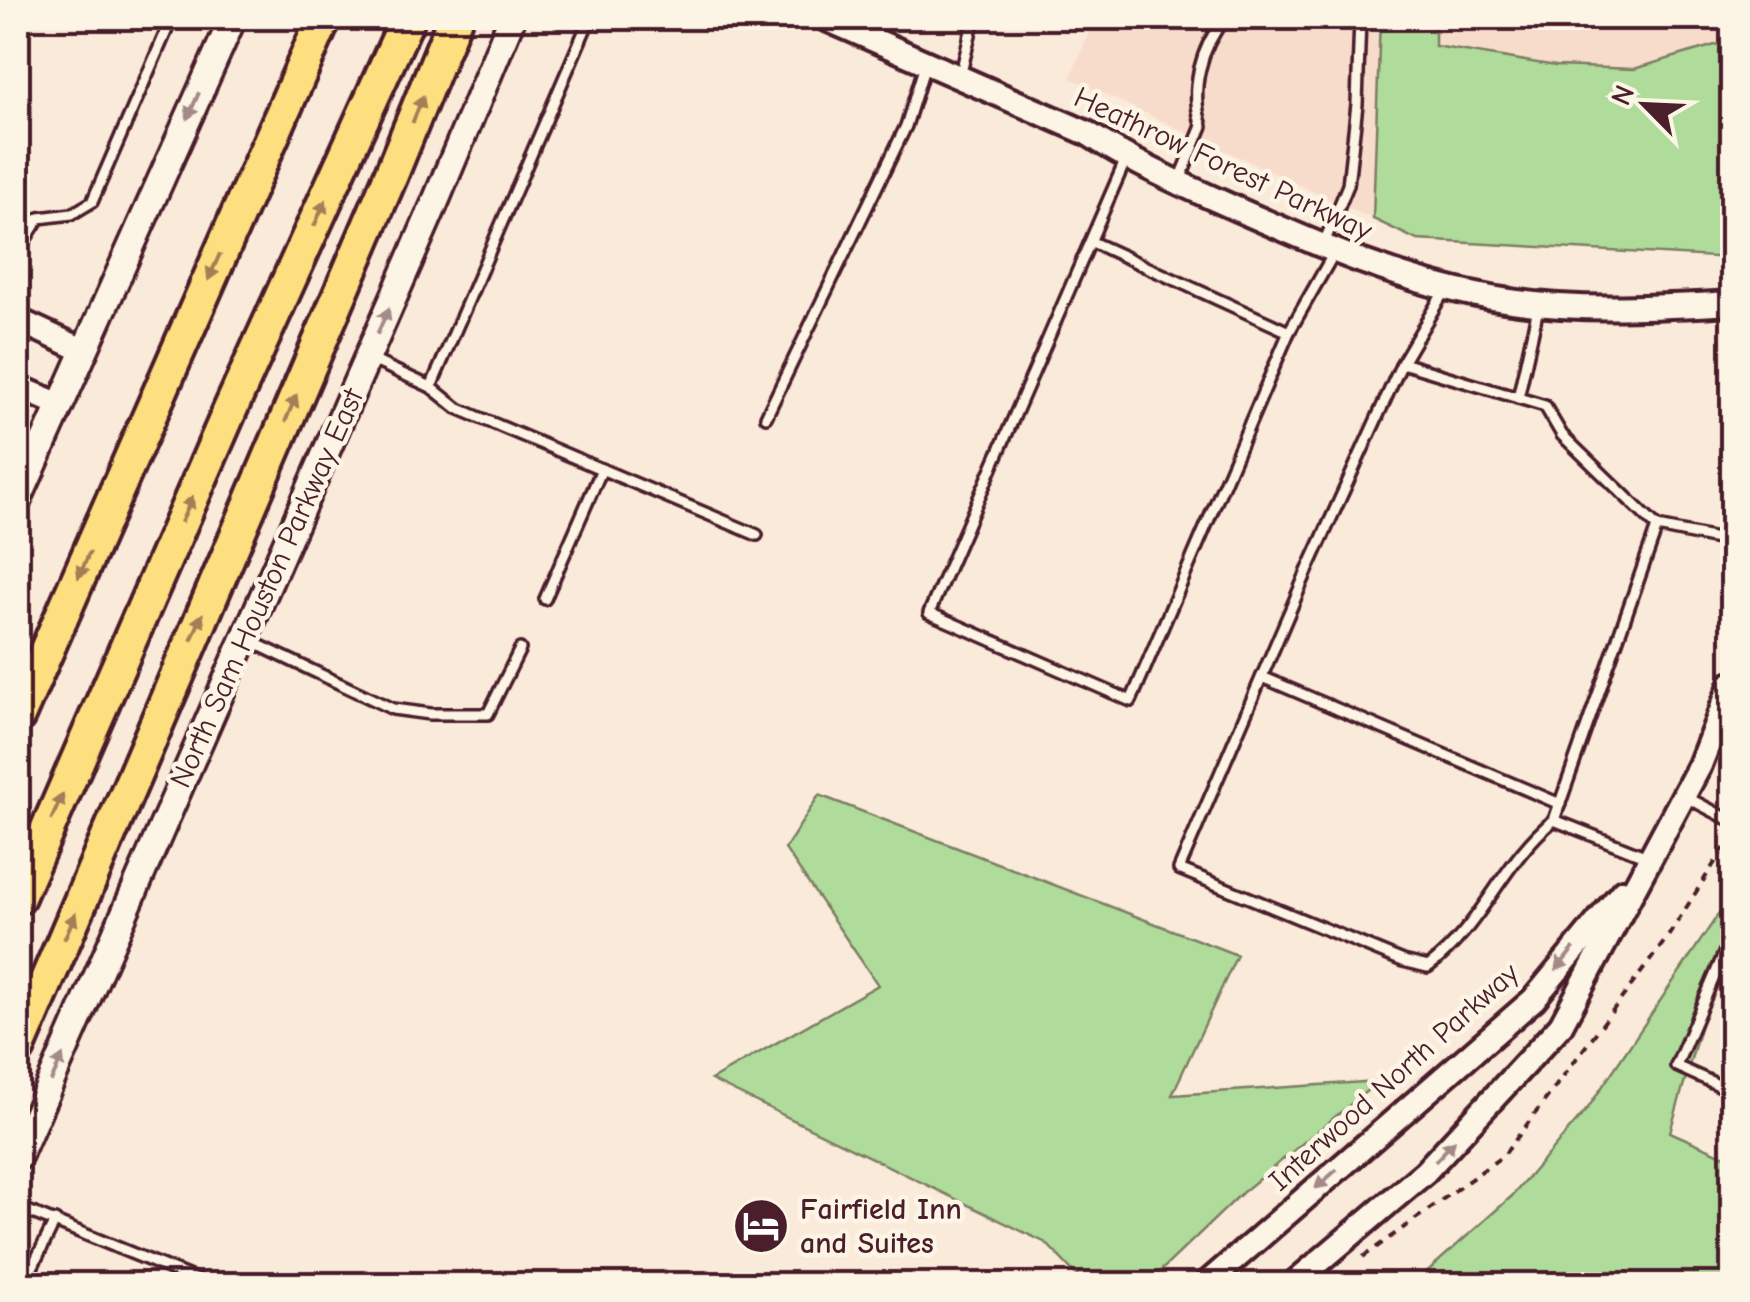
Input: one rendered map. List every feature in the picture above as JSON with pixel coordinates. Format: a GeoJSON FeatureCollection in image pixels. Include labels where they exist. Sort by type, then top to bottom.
{"type":"FeatureCollection","features":[{"type":"Feature","properties":{"kind":"highway"},"geometry":{"type":"LineString","coordinates":[[18,716],[324,18]]}},
{"type":"Feature","properties":{"kind":"highway"},"geometry":{"type":"LineString","coordinates":[[18,896],[230,410],[408,18]]}},
{"type":"Feature","properties":{"kind":"highway"},"geometry":{"type":"LineString","coordinates":[[18,1048],[455,18]]}},
{"type":"Feature","properties":{"kind":"main road"},"geometry":{"type":"LineString","coordinates":[[18,500],[233,18]]}},
{"type":"Feature","properties":{"kind":"main road","name":"North Sam Houston Parkway East"},"geometry":{"type":"LineString","coordinates":[[18,1158],[512,18]]}},
{"type":"Feature","properties":{"kind":"street","name":"Heathrow Forest Parkway"},"geometry":{"type":"LineString","coordinates":[[824,18],[1087,134],[1126,159],[1329,248],[1447,288],[1505,300],[1624,309],[1732,303]]}},
{"type":"Feature","properties":{"kind":"street"},"geometry":{"type":"LineString","coordinates":[[18,320],[83,350]]}},
{"type":"Feature","properties":{"kind":"street"},"geometry":{"type":"LineString","coordinates":[[18,386],[58,404]]}},
{"type":"Feature","properties":{"kind":"street","name":"Interwood North Parkway"},"geometry":{"type":"LineString","coordinates":[[1293,1284],[1425,1172],[1561,1025],[1700,765],[1732,682]]}},
{"type":"Feature","properties":{"kind":"street","name":"Interwood North Parkway"},"geometry":{"type":"LineString","coordinates":[[1206,1284],[1534,999],[1651,858]]}},
{"type":"Feature","properties":{"kind":"lane"},"geometry":{"type":"LineString","coordinates":[[18,251],[29,228],[39,218],[72,214],[92,202],[172,18]]}},
{"type":"Feature","properties":{"kind":"lane"},"geometry":{"type":"LineString","coordinates":[[431,388],[590,18]]}},
{"type":"Feature","properties":{"kind":"lane"},"geometry":{"type":"LineString","coordinates":[[960,78],[974,18]]}},
{"type":"Feature","properties":{"kind":"lane"},"geometry":{"type":"LineString","coordinates":[[1179,182],[1202,126],[1196,110],[1196,76],[1225,18]]}},
{"type":"Feature","properties":{"kind":"lane"},"geometry":{"type":"LineString","coordinates":[[1126,159],[929,613],[1130,701],[1329,248],[1348,186],[1357,104],[1360,18]]}},
{"type":"Feature","properties":{"kind":"lane"},"geometry":{"type":"LineString","coordinates":[[766,417],[906,126],[926,62]]}},
{"type":"Feature","properties":{"kind":"lane"},"geometry":{"type":"LineString","coordinates":[[1092,242],[1289,332]]}},
{"type":"Feature","properties":{"kind":"lane"},"geometry":{"type":"LineString","coordinates":[[1447,288],[1402,363],[1179,870],[1403,961],[1428,967],[1453,948],[1529,841],[1554,820],[1657,527]]}},
{"type":"Feature","properties":{"kind":"lane"},"geometry":{"type":"LineString","coordinates":[[1518,398],[1539,303]]}},
{"type":"Feature","properties":{"kind":"lane"},"geometry":{"type":"LineString","coordinates":[[367,358],[431,388],[457,408],[757,535]]}},
{"type":"Feature","properties":{"kind":"lane"},"geometry":{"type":"LineString","coordinates":[[1402,363],[1545,406],[1562,434],[1657,527],[1732,542]]}},
{"type":"Feature","properties":{"kind":"lane"},"geometry":{"type":"LineString","coordinates":[[545,599],[602,469]]}},
{"type":"Feature","properties":{"kind":"lane"},"geometry":{"type":"LineString","coordinates":[[245,639],[393,709],[472,716],[488,714],[520,648]]}},
{"type":"Feature","properties":{"kind":"lane"},"geometry":{"type":"LineString","coordinates":[[1262,677],[1560,804]]}},
{"type":"Feature","properties":{"kind":"lane"},"geometry":{"type":"LineString","coordinates":[[1684,796],[1732,821]]}},
{"type":"Feature","properties":{"kind":"lane"},"geometry":{"type":"LineString","coordinates":[[1554,820],[1651,858]]}},
{"type":"Feature","properties":{"kind":"lane"},"geometry":{"type":"LineString","coordinates":[[1732,935],[1676,1066],[1732,1091]]}},
{"type":"Feature","properties":{"kind":"lane"},"geometry":{"type":"LineString","coordinates":[[18,1206],[207,1284]]}},
{"type":"Feature","properties":{"kind":"lane"},"geometry":{"type":"LineString","coordinates":[[24,1284],[55,1221]]}},
{"type":"Feature","properties":{"kind":"shaded area"},"geometry":{"type":"Polygon","coordinates":[[[1095,18],[1732,18],[1732,258],[1417,240],[1070,78],[1095,18]]]}},
{"type":"Feature","properties":{"kind":"green space"},"geometry":{"type":"Polygon","coordinates":[[[1380,18],[1435,18],[1435,46],[1556,66],[1634,69],[1732,40],[1732,258],[1417,240],[1373,219],[1380,18]]]}},
{"type":"Feature","properties":{"kind":"green space"},"geometry":{"type":"Polygon","coordinates":[[[819,795],[1237,955],[1172,1095],[1379,1081],[1243,1192],[1147,1284],[1085,1284],[1046,1243],[711,1080],[878,985],[785,849],[819,795]]]}},
{"type":"Feature","properties":{"kind":"green space"},"geometry":{"type":"Polygon","coordinates":[[[1732,894],[1732,917],[1670,1132],[1732,1159],[1732,1284],[1413,1284],[1512,1196],[1588,1108],[1732,894]]]}},
{"type":"Feature","properties":{"kind":"place","name":"Fairfield Inn and Suites"},"geometry":{"type":"Point","coordinates":[761,1226]}}]}
